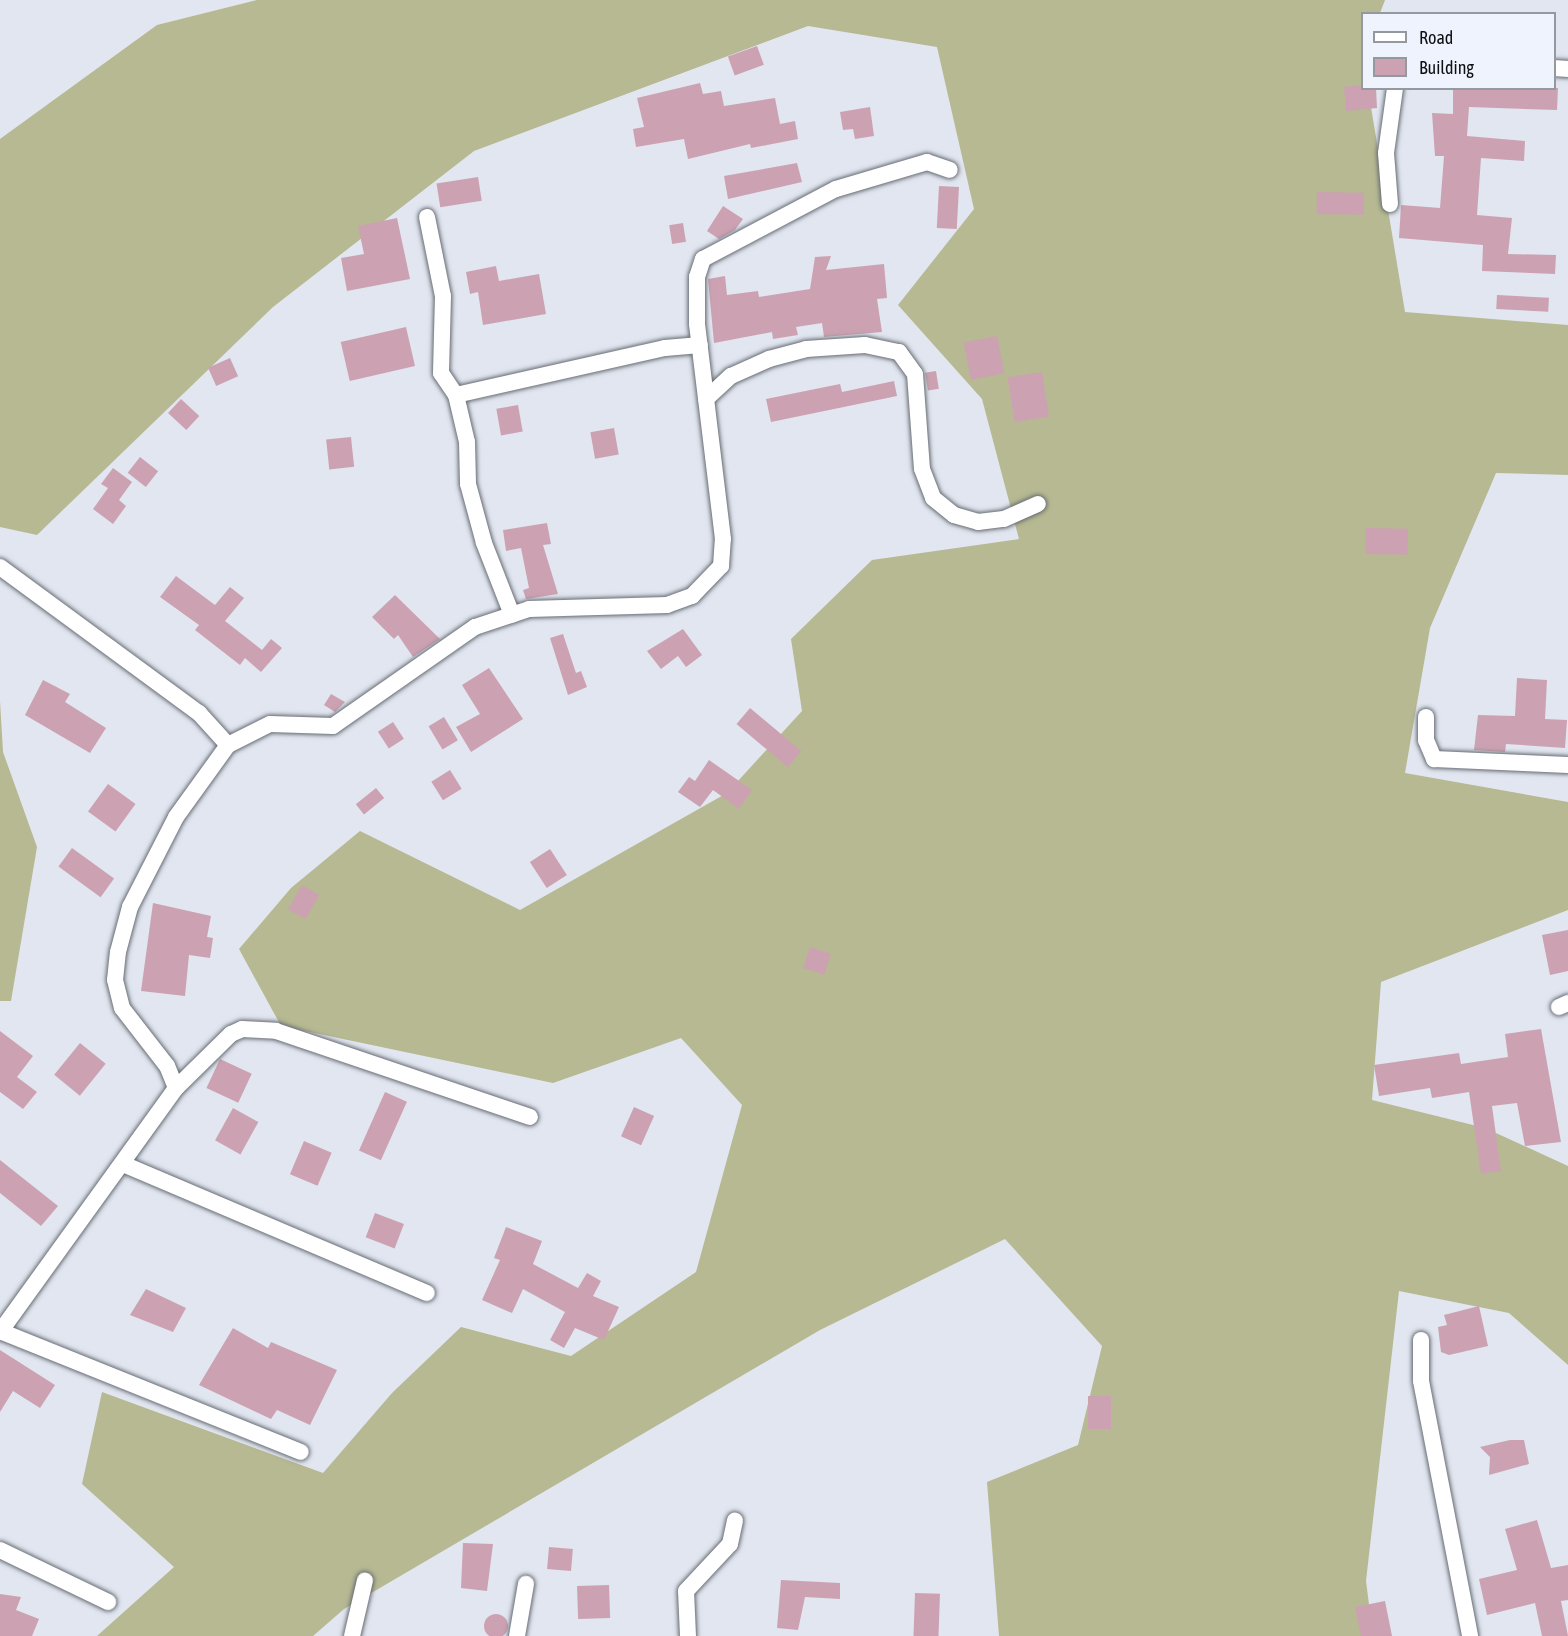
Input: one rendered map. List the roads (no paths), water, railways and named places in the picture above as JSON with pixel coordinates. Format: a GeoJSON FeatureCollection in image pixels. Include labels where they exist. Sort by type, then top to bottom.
{"type":"FeatureCollection","features":[{"type":"Feature","properties":{"kind":"street"},"geometry":{"type":"LineString","coordinates":[[1390,204],[1386,153],[1395,90]]}},
{"type":"Feature","properties":{"kind":"street"},"geometry":{"type":"LineString","coordinates":[[176,1088],[167,1066],[122,1008],[115,980],[118,952],[130,908],[176,817],[228,745],[270,724],[333,726],[476,627],[529,609],[599,604],[667,605],[692,596],[709,582],[721,566],[723,539],[700,345],[697,277],[703,259],[717,249],[836,189],[927,162],[950,170]]}},
{"type":"Feature","properties":{"kind":"street"},"geometry":{"type":"LineString","coordinates":[[427,217],[443,296],[441,373],[456,395],[467,442],[468,484],[484,543],[512,615]]}},
{"type":"Feature","properties":{"kind":"street"},"geometry":{"type":"LineString","coordinates":[[456,395],[665,348],[700,345]]}},
{"type":"Feature","properties":{"kind":"street"},"geometry":{"type":"LineString","coordinates":[[706,399],[732,376],[769,359],[853,346],[895,350],[906,356],[915,374],[922,469],[933,498],[954,515],[978,522],[1004,519],[1038,504]]}},
{"type":"Feature","properties":{"kind":"street"},"geometry":{"type":"LineString","coordinates":[[0,567],[199,713],[228,745]]}},
{"type":"Feature","properties":{"kind":"street"},"geometry":{"type":"LineString","coordinates":[[1426,717],[1426,740],[1434,759],[1568,765]]}},
{"type":"Feature","properties":{"kind":"street"},"geometry":{"type":"LineString","coordinates":[[301,1452],[0,1331],[176,1088],[231,1034],[276,1031],[530,1118]]}},
{"type":"Feature","properties":{"kind":"street"},"geometry":{"type":"LineString","coordinates":[[123,1164],[428,1293]]}},
{"type":"Feature","properties":{"kind":"street"},"geometry":{"type":"LineString","coordinates":[[1421,1340],[1420,1381],[1470,1636]]}},
{"type":"Feature","properties":{"kind":"street"},"geometry":{"type":"LineString","coordinates":[[688,1636],[686,1591],[730,1544],[735,1521]]}},
{"type":"Feature","properties":{"kind":"street"},"geometry":{"type":"LineString","coordinates":[[0,1550],[108,1602]]}},
{"type":"Feature","properties":{"kind":"street"},"geometry":{"type":"LineString","coordinates":[[352,1636],[365,1580]]}},
{"type":"Feature","properties":{"kind":"street"},"geometry":{"type":"LineString","coordinates":[[517,1636],[526,1584]]}}]}
